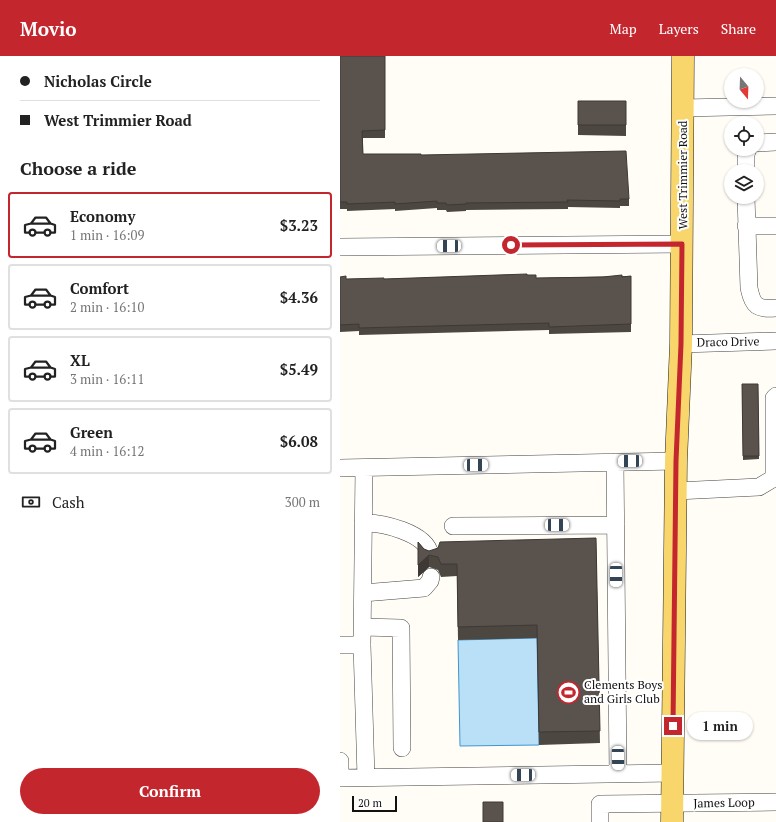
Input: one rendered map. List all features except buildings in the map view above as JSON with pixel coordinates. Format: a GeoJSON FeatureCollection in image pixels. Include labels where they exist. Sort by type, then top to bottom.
{"type":"FeatureCollection","features":[{"type":"Feature","properties":{"kind":"main road","name":"West Trimmier Road"},"geometry":{"type":"LineString","coordinates":[[672,813],[676,461],[681,344],[684,56]]}},
{"type":"Feature","properties":{"kind":"street"},"geometry":{"type":"LineString","coordinates":[[683,108],[776,106]]}},
{"type":"Feature","properties":{"kind":"street"},"geometry":{"type":"LineString","coordinates":[[764,143],[776,142]]}},
{"type":"Feature","properties":{"kind":"street"},"geometry":{"type":"LineString","coordinates":[[746,204],[749,288],[752,302],[761,309],[776,308]]}},
{"type":"Feature","properties":{"kind":"street"},"geometry":{"type":"LineString","coordinates":[[746,226],[776,226]]}},
{"type":"Feature","properties":{"kind":"street"},"geometry":{"type":"LineString","coordinates":[[340,247],[682,244]]}},
{"type":"Feature","properties":{"kind":"street","name":"Draco Drive"},"geometry":{"type":"LineString","coordinates":[[681,344],[776,341]]}},
{"type":"Feature","properties":{"kind":"street"},"geometry":{"type":"LineString","coordinates":[[676,491],[759,487],[774,478],[774,398],[776,396]]}},
{"type":"Feature","properties":{"kind":"street"},"geometry":{"type":"LineString","coordinates":[[340,468],[676,461]]}},
{"type":"Feature","properties":{"kind":"street"},"geometry":{"type":"LineString","coordinates":[[615,462],[618,773]]}},
{"type":"Feature","properties":{"kind":"street"},"geometry":{"type":"LineString","coordinates":[[364,468],[362,645],[366,777]]}},
{"type":"Feature","properties":{"kind":"street"},"geometry":{"type":"LineString","coordinates":[[363,523],[372,523],[397,528],[426,543],[430,554]]}},
{"type":"Feature","properties":{"kind":"street"},"geometry":{"type":"LineString","coordinates":[[453,526],[616,525]]}},
{"type":"Feature","properties":{"kind":"street"},"geometry":{"type":"LineString","coordinates":[[363,593],[424,588],[430,581],[431,577]]}},
{"type":"Feature","properties":{"kind":"street"},"geometry":{"type":"LineString","coordinates":[[362,627],[401,628],[402,748]]}},
{"type":"Feature","properties":{"kind":"street"},"geometry":{"type":"LineString","coordinates":[[340,645],[362,645]]}},
{"type":"Feature","properties":{"kind":"street"},"geometry":{"type":"LineString","coordinates":[[340,761],[340,778],[672,772]]}},
{"type":"Feature","properties":{"kind":"street","name":"James Loop"},"geometry":{"type":"LineString","coordinates":[[600,822],[600,804],[672,813],[776,802]]}},
{"type":"Feature","properties":{"kind":"water"},"geometry":{"type":"Polygon","coordinates":[[[537,638],[539,745],[460,746],[458,640],[537,638]]]}},
{"type":"Feature","properties":{"kind":"place","name":"Clements Boys and Girls Club"},"geometry":{"type":"Point","coordinates":[569,692]}},
{"type":"Feature","properties":{"kind":"route"},"geometry":{"type":"LineString","coordinates":[[511,245],[682,244],[681,344],[676,461],[673,726]]}}]}
